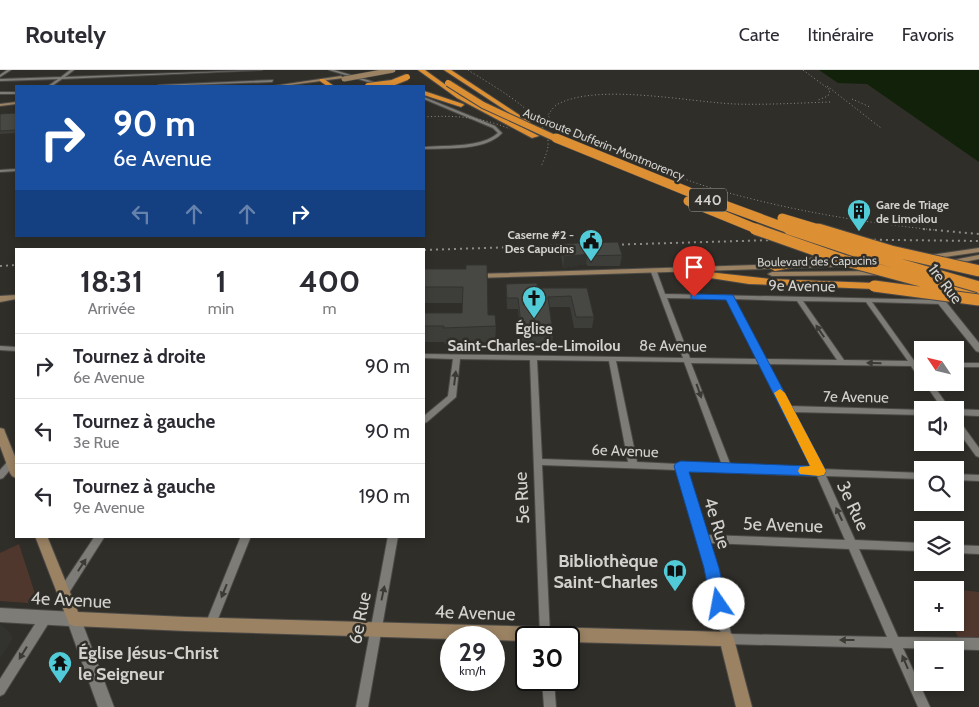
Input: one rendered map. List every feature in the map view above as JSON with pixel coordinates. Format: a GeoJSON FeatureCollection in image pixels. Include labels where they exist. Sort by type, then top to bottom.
{"type":"FeatureCollection","features":[{"type":"Feature","properties":{"kind":"highway"},"geometry":{"type":"LineString","coordinates":[[421,70],[448,83],[483,111],[535,136]]}},
{"type":"Feature","properties":{"kind":"highway","name":"Autoroute Dufferin-Montmorency"},"geometry":{"type":"LineString","coordinates":[[429,70],[483,105],[519,123],[767,223],[876,258],[979,288]]}},
{"type":"Feature","properties":{"kind":"highway"},"geometry":{"type":"LineString","coordinates":[[445,72],[463,81],[527,122]]}},
{"type":"Feature","properties":{"kind":"highway","name":"Autoroute Dufferin-Montmorency"},"geometry":{"type":"LineString","coordinates":[[445,72],[448,83],[478,99],[527,122],[688,188],[780,223],[852,247],[979,282]]}},
{"type":"Feature","properties":{"kind":"highway"},"geometry":{"type":"LineString","coordinates":[[376,85],[392,83],[410,75]]}},
{"type":"Feature","properties":{"kind":"highway"},"geometry":{"type":"LineString","coordinates":[[425,93],[465,106],[646,182],[774,232],[806,243],[979,288]]}},
{"type":"Feature","properties":{"kind":"highway"},"geometry":{"type":"LineString","coordinates":[[646,182],[755,230],[792,244],[874,269],[979,294]]}},
{"type":"Feature","properties":{"kind":"highway"},"geometry":{"type":"LineString","coordinates":[[688,188],[846,238],[892,251],[979,271]]}},
{"type":"Feature","properties":{"kind":"highway"},"geometry":{"type":"LineString","coordinates":[[775,268],[864,248],[884,246],[927,250],[979,266]]}},
{"type":"Feature","properties":{"kind":"highway"},"geometry":{"type":"LineString","coordinates":[[708,275],[730,279],[792,284],[874,286],[979,300]]}},
{"type":"Feature","properties":{"kind":"main road"},"geometry":{"type":"LineString","coordinates":[[304,85],[323,83],[381,70]]}},
{"type":"Feature","properties":{"kind":"main road"},"geometry":{"type":"LineString","coordinates":[[343,78],[393,70]]}},
{"type":"Feature","properties":{"kind":"main road"},"geometry":{"type":"LineString","coordinates":[[273,84],[323,83]]}},
{"type":"Feature","properties":{"kind":"main road"},"geometry":{"type":"LineString","coordinates":[[0,106],[15,104]]}},
{"type":"Feature","properties":{"kind":"main road","name":"Boulevard des Capucins"},"geometry":{"type":"LineString","coordinates":[[464,277],[775,268],[907,261],[979,250]]}},
{"type":"Feature","properties":{"kind":"main road","name":"Boulevard des Capucins"},"geometry":{"type":"LineString","coordinates":[[654,272],[668,275],[919,273],[926,267],[979,257]]}},
{"type":"Feature","properties":{"kind":"main road"},"geometry":{"type":"LineString","coordinates":[[0,299],[15,297]]}},
{"type":"Feature","properties":{"kind":"main road"},"geometry":{"type":"LineString","coordinates":[[0,432],[15,470]]}},
{"type":"Feature","properties":{"kind":"main road"},"geometry":{"type":"LineString","coordinates":[[42,538],[74,618]]}},
{"type":"Feature","properties":{"kind":"main road","name":"4e Avenue"},"geometry":{"type":"LineString","coordinates":[[74,618],[210,625],[375,628],[515,635]]}},
{"type":"Feature","properties":{"kind":"main road","name":"4e Avenue"},"geometry":{"type":"LineString","coordinates":[[580,637],[727,639]]}},
{"type":"Feature","properties":{"kind":"main road","name":"4e Rue"},"geometry":{"type":"LineString","coordinates":[[727,639],[744,707]]}},
{"type":"Feature","properties":{"kind":"street"},"geometry":{"type":"LineString","coordinates":[[0,76],[9,70]]}},
{"type":"Feature","properties":{"kind":"street"},"geometry":{"type":"LineString","coordinates":[[51,85],[72,70]]}},
{"type":"Feature","properties":{"kind":"street"},"geometry":{"type":"LineString","coordinates":[[130,75],[135,70]]}},
{"type":"Feature","properties":{"kind":"street"},"geometry":{"type":"LineString","coordinates":[[0,80],[260,70]]}},
{"type":"Feature","properties":{"kind":"street"},"geometry":{"type":"LineString","coordinates":[[331,70],[383,85]]}},
{"type":"Feature","properties":{"kind":"street"},"geometry":{"type":"LineString","coordinates":[[190,85],[200,71]]}},
{"type":"Feature","properties":{"kind":"street"},"geometry":{"type":"LineString","coordinates":[[231,85],[273,84]]}},
{"type":"Feature","properties":{"kind":"street"},"geometry":{"type":"LineString","coordinates":[[0,93],[15,93]]}},
{"type":"Feature","properties":{"kind":"street"},"geometry":{"type":"LineString","coordinates":[[425,98],[494,127],[500,133],[494,139],[482,143],[425,148]]}},
{"type":"Feature","properties":{"kind":"street"},"geometry":{"type":"LineString","coordinates":[[0,171],[15,170]]}},
{"type":"Feature","properties":{"kind":"street","name":"1re Rue"},"geometry":{"type":"LineString","coordinates":[[907,261],[919,273],[979,349]]}},
{"type":"Feature","properties":{"kind":"street"},"geometry":{"type":"LineString","coordinates":[[654,272],[727,467]]}},
{"type":"Feature","properties":{"kind":"street","name":"9e Avenue"},"geometry":{"type":"LineString","coordinates":[[664,296],[941,302]]}},
{"type":"Feature","properties":{"kind":"street","name":"3e Rue"},"geometry":{"type":"LineString","coordinates":[[730,297],[819,471],[924,707]]}},
{"type":"Feature","properties":{"kind":"street"},"geometry":{"type":"LineString","coordinates":[[799,299],[842,363]]}},
{"type":"Feature","properties":{"kind":"street"},"geometry":{"type":"LineString","coordinates":[[868,300],[914,364]]}},
{"type":"Feature","properties":{"kind":"street"},"geometry":{"type":"LineString","coordinates":[[0,348],[15,349]]}},
{"type":"Feature","properties":{"kind":"street","name":"8e Avenue"},"geometry":{"type":"LineString","coordinates":[[425,356],[914,364]]}},
{"type":"Feature","properties":{"kind":"street"},"geometry":{"type":"LineString","coordinates":[[425,419],[452,398],[457,357]]}},
{"type":"Feature","properties":{"kind":"street","name":"5e Rue"},"geometry":{"type":"LineString","coordinates":[[532,357],[545,626]]}},
{"type":"Feature","properties":{"kind":"street"},"geometry":{"type":"LineString","coordinates":[[612,359],[633,465]]}},
{"type":"Feature","properties":{"kind":"street"},"geometry":{"type":"LineString","coordinates":[[964,365],[979,365]]}},
{"type":"Feature","properties":{"kind":"street","name":"7e Avenue"},"geometry":{"type":"LineString","coordinates":[[788,409],[914,412]]}},
{"type":"Feature","properties":{"kind":"street"},"geometry":{"type":"LineString","coordinates":[[964,412],[979,413]]}},
{"type":"Feature","properties":{"kind":"street"},"geometry":{"type":"LineString","coordinates":[[964,433],[979,454]]}},
{"type":"Feature","properties":{"kind":"street"},"geometry":{"type":"LineString","coordinates":[[0,476],[12,462]]}},
{"type":"Feature","properties":{"kind":"street","name":"6e Avenue"},"geometry":{"type":"LineString","coordinates":[[537,462],[727,467],[914,476]]}},
{"type":"Feature","properties":{"kind":"street","name":"4e Rue"},"geometry":{"type":"LineString","coordinates":[[681,466],[712,568],[727,639]]}},
{"type":"Feature","properties":{"kind":"street"},"geometry":{"type":"LineString","coordinates":[[964,477],[979,478]]}},
{"type":"Feature","properties":{"kind":"street"},"geometry":{"type":"LineString","coordinates":[[63,593],[99,538]]}},
{"type":"Feature","properties":{"kind":"street"},"geometry":{"type":"LineString","coordinates":[[210,625],[245,538]]}},
{"type":"Feature","properties":{"kind":"street","name":"6e Rue"},"geometry":{"type":"LineString","coordinates":[[362,707],[375,628],[394,538]]}},
{"type":"Feature","properties":{"kind":"street","name":"5e Avenue"},"geometry":{"type":"LineString","coordinates":[[702,538],[914,548]]}},
{"type":"Feature","properties":{"kind":"street"},"geometry":{"type":"LineString","coordinates":[[964,549],[979,550]]}},
{"type":"Feature","properties":{"kind":"street","name":"4e Avenue"},"geometry":{"type":"LineString","coordinates":[[0,615],[74,618]]}},
{"type":"Feature","properties":{"kind":"street"},"geometry":{"type":"LineString","coordinates":[[0,690],[46,617]]}},
{"type":"Feature","properties":{"kind":"street"},"geometry":{"type":"LineString","coordinates":[[74,618],[106,707]]}},
{"type":"Feature","properties":{"kind":"street","name":"4e Avenue"},"geometry":{"type":"LineString","coordinates":[[727,639],[979,644]]}},
{"type":"Feature","properties":{"kind":"street"},"geometry":{"type":"LineString","coordinates":[[549,691],[550,707]]}},
{"type":"Feature","properties":{"kind":"shaded area"},"geometry":{"type":"Polygon","coordinates":[[[819,70],[979,70],[979,162],[867,84],[838,83],[819,70]]]}},
{"type":"Feature","properties":{"kind":"shaded area"},"geometry":{"type":"Polygon","coordinates":[[[19,544],[36,597],[28,603],[0,601],[0,553],[19,544]]]}},
{"type":"Feature","properties":{"kind":"shaded area"},"geometry":{"type":"Polygon","coordinates":[[[964,590],[979,592],[979,644],[964,643],[964,641],[960,641],[955,631],[964,631],[964,590]]]}},
{"type":"Feature","properties":{"kind":"building"},"geometry":{"type":"Polygon","coordinates":[[[15,113],[15,130],[0,131],[0,114],[15,113]]]}},
{"type":"Feature","properties":{"kind":"building"},"geometry":{"type":"Polygon","coordinates":[[[618,242],[622,255],[589,256],[588,254],[564,257],[562,244],[618,242]]]}},
{"type":"Feature","properties":{"kind":"building"},"geometry":{"type":"Polygon","coordinates":[[[466,265],[487,265],[488,315],[495,315],[496,326],[443,328],[444,326],[425,326],[425,313],[462,313],[463,287],[425,287],[425,269],[466,269],[466,265]]]}},
{"type":"Feature","properties":{"kind":"building"},"geometry":{"type":"Polygon","coordinates":[[[537,283],[537,288],[587,288],[594,317],[576,317],[571,296],[548,297],[553,334],[522,333],[518,298],[507,298],[506,284],[537,283]]]}},
{"type":"Feature","properties":{"kind":"railway"},"geometry":{"type":"LineString","coordinates":[[468,70],[515,100],[537,120],[544,130],[548,141],[547,151],[541,167]]}},
{"type":"Feature","properties":{"kind":"railway"},"geometry":{"type":"LineString","coordinates":[[803,70],[830,90],[828,96],[818,100]]}},
{"type":"Feature","properties":{"kind":"railway"},"geometry":{"type":"LineString","coordinates":[[827,86],[881,128]]}},
{"type":"Feature","properties":{"kind":"railway"},"geometry":{"type":"LineString","coordinates":[[830,102],[735,104],[644,95],[596,95],[575,98],[558,104],[548,115],[554,126],[563,131],[708,187],[820,214],[935,230]]}},
{"type":"Feature","properties":{"kind":"railway"},"geometry":{"type":"LineString","coordinates":[[852,99],[870,107]]}},
{"type":"Feature","properties":{"kind":"railway"},"geometry":{"type":"LineString","coordinates":[[425,117],[468,118],[510,129]]}},
{"type":"Feature","properties":{"kind":"railway"},"geometry":{"type":"LineString","coordinates":[[923,229],[979,234]]}},
{"type":"Feature","properties":{"kind":"railway"},"geometry":{"type":"LineString","coordinates":[[604,245],[808,239],[979,241]]}},
{"type":"Feature","properties":{"kind":"railway"},"geometry":{"type":"LineString","coordinates":[[425,250],[576,245]]}},
{"type":"Feature","properties":{"kind":"railway"},"geometry":{"type":"LineString","coordinates":[[0,266],[15,265]]}},
{"type":"Feature","properties":{"kind":"slow traffic"},"geometry":{"type":"LineString","coordinates":[[780,393],[819,471],[804,471]]}},
{"type":"Feature","properties":{"kind":"place","name":"Gare de Triage de Limoilou"},"geometry":{"type":"Point","coordinates":[859,232]}},
{"type":"Feature","properties":{"kind":"place","name":"Caserne #2 - Des Capucins"},"geometry":{"type":"Point","coordinates":[591,262]}},
{"type":"Feature","properties":{"kind":"place","name":"Église Saint-Charles-de-Limoilou"},"geometry":{"type":"Point","coordinates":[534,319]}},
{"type":"Feature","properties":{"kind":"place","name":"Bibliothèque Saint-Charles"},"geometry":{"type":"Point","coordinates":[675,592]}},
{"type":"Feature","properties":{"kind":"place","name":"Église Jésus-Christ le Seigneur"},"geometry":{"type":"Point","coordinates":[60,684]}},
{"type":"Feature","properties":{"kind":"route"},"geometry":{"type":"LineString","coordinates":[[694,297],[730,297],[819,471],[681,466],[712,568],[719,604]]}}]}
